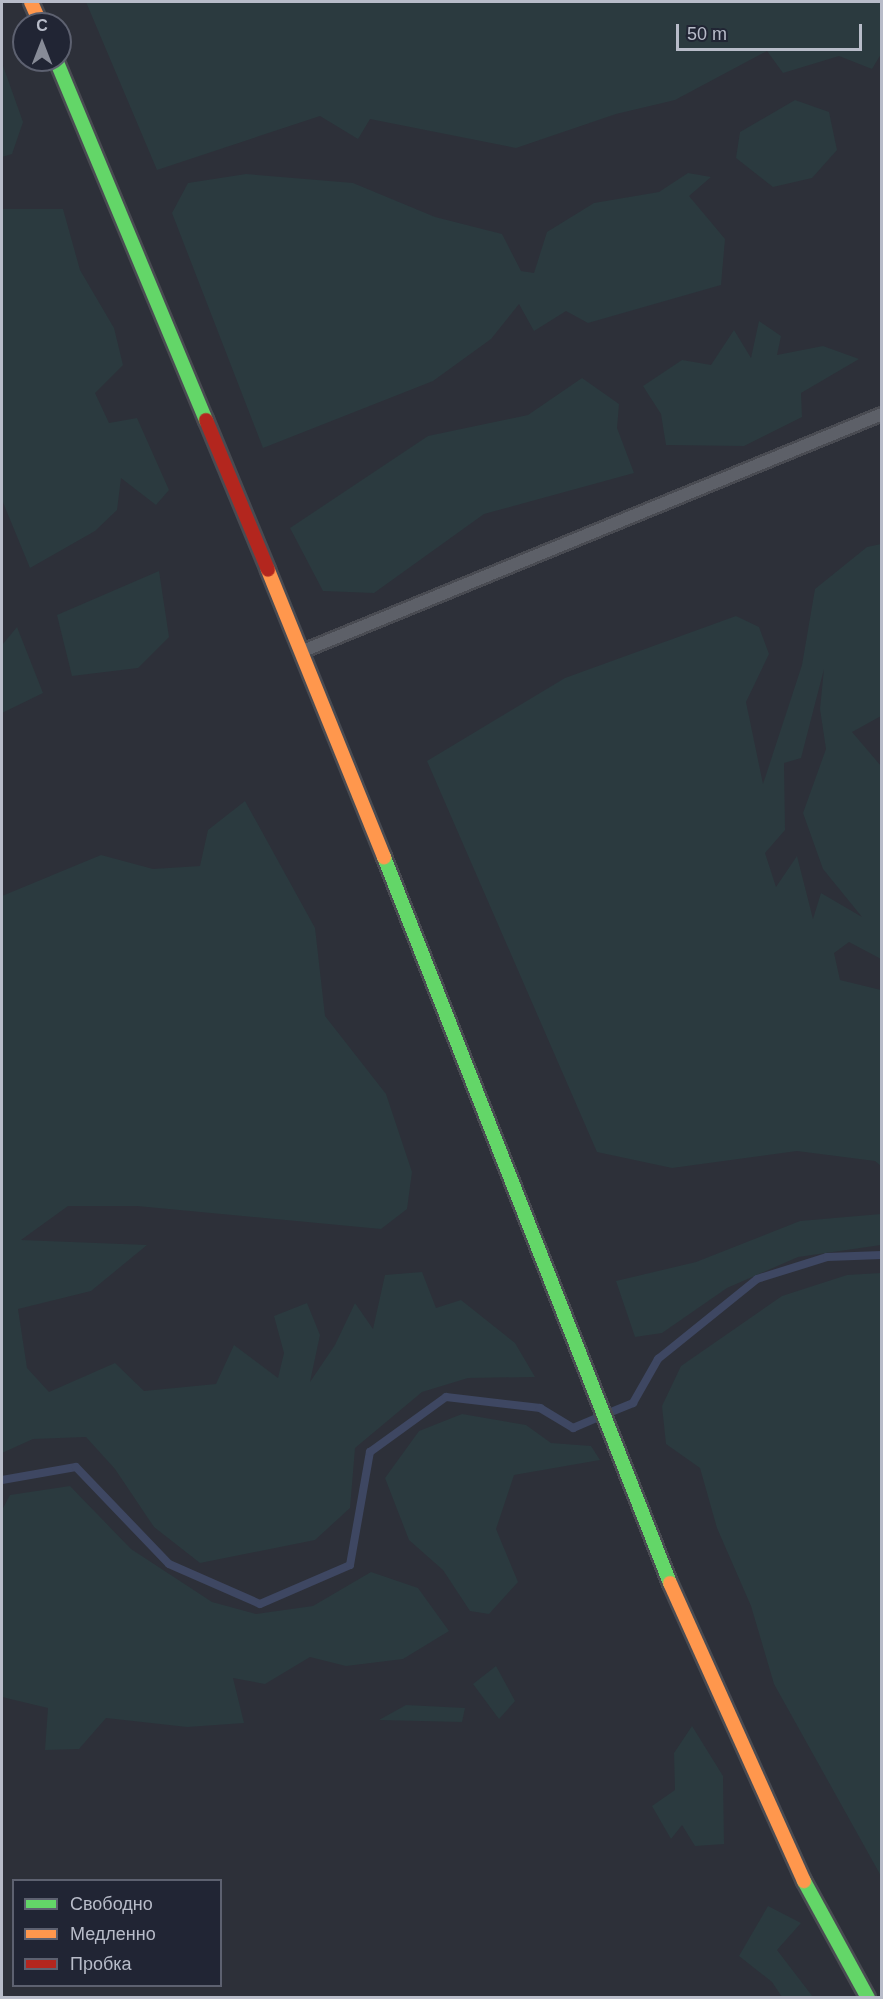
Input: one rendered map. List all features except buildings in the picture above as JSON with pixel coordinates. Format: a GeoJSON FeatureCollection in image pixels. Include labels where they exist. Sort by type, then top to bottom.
{"type":"FeatureCollection","features":[{"type":"Feature","properties":{"kind":"main road"},"geometry":{"type":"LineString","coordinates":[[61,72],[302,651],[677,1600],[817,1908],[868,1998]]}},
{"type":"Feature","properties":{"kind":"lane"},"geometry":{"type":"LineString","coordinates":[[302,651],[882,414]]}},
{"type":"Feature","properties":{"kind":"shaded area"},"geometry":{"type":"Polygon","coordinates":[[[86,2],[881,2],[881,54],[872,69],[839,56],[783,73],[767,51],[675,100],[616,114],[516,148],[370,119],[358,139],[320,116],[157,170],[86,2]]]}},
{"type":"Feature","properties":{"kind":"shaded area"},"geometry":{"type":"Polygon","coordinates":[[[2,63],[23,122],[12,154],[2,157],[2,63]]]}},
{"type":"Feature","properties":{"kind":"shaded area"},"geometry":{"type":"Polygon","coordinates":[[[795,100],[829,112],[837,150],[812,178],[773,187],[736,158],[740,132],[795,100]]]}},
{"type":"Feature","properties":{"kind":"shaded area"},"geometry":{"type":"Polygon","coordinates":[[[688,173],[711,177],[689,196],[725,239],[721,285],[588,323],[566,311],[534,331],[519,304],[491,339],[433,381],[263,448],[172,213],[188,183],[246,174],[353,183],[435,217],[502,234],[521,271],[534,273],[547,232],[594,203],[659,192],[688,173]]]}},
{"type":"Feature","properties":{"kind":"shaded area"},"geometry":{"type":"Polygon","coordinates":[[[2,209],[63,209],[80,270],[114,328],[123,365],[95,393],[109,423],[137,418],[169,490],[156,505],[121,478],[117,510],[95,531],[30,568],[2,500],[2,209]]]}},
{"type":"Feature","properties":{"kind":"shaded area"},"geometry":{"type":"Polygon","coordinates":[[[759,321],[781,336],[777,355],[823,346],[859,359],[801,393],[802,417],[744,446],[666,445],[661,414],[643,386],[682,360],[711,365],[734,330],[751,358],[759,321]]]}},
{"type":"Feature","properties":{"kind":"shaded area"},"geometry":{"type":"Polygon","coordinates":[[[582,378],[619,404],[617,428],[634,473],[484,514],[374,593],[323,591],[290,528],[428,436],[528,415],[582,378]]]}},
{"type":"Feature","properties":{"kind":"shaded area"},"geometry":{"type":"Polygon","coordinates":[[[881,544],[881,716],[852,732],[881,766],[881,959],[849,942],[834,953],[840,980],[881,990],[881,1166],[875,1161],[797,1151],[672,1168],[597,1152],[427,761],[565,678],[736,616],[759,627],[769,654],[746,702],[763,784],[802,665],[815,589],[867,547],[881,544]],[[824,669],[801,758],[784,763],[785,830],[765,853],[776,887],[797,856],[813,919],[821,893],[862,917],[823,869],[803,813],[826,749],[820,709],[824,669]]]}},
{"type":"Feature","properties":{"kind":"shaded area"},"geometry":{"type":"Polygon","coordinates":[[[159,571],[169,637],[138,668],[72,676],[57,615],[159,571]]]}},
{"type":"Feature","properties":{"kind":"shaded area"},"geometry":{"type":"Polygon","coordinates":[[[17,627],[43,693],[2,713],[2,645],[17,627]]]}},
{"type":"Feature","properties":{"kind":"shaded area"},"geometry":{"type":"Polygon","coordinates":[[[245,801],[315,928],[325,1016],[386,1094],[412,1172],[407,1209],[381,1229],[137,1206],[68,1206],[21,1240],[147,1245],[91,1291],[18,1309],[27,1368],[49,1392],[115,1363],[144,1391],[216,1384],[234,1345],[278,1378],[284,1353],[274,1316],[307,1303],[320,1335],[310,1382],[335,1345],[355,1303],[373,1329],[385,1275],[422,1272],[436,1308],[461,1300],[515,1343],[535,1377],[468,1378],[422,1392],[355,1448],[350,1508],[315,1540],[200,1563],[154,1527],[115,1469],[86,1437],[33,1439],[2,1453],[2,896],[101,855],[153,869],[200,866],[208,830],[245,801]]]}},
{"type":"Feature","properties":{"kind":"shaded area"},"geometry":{"type":"Polygon","coordinates":[[[881,1214],[881,1245],[798,1257],[727,1288],[662,1333],[635,1337],[616,1281],[696,1262],[800,1221],[881,1214]]]}},
{"type":"Feature","properties":{"kind":"shaded area"},"geometry":{"type":"Polygon","coordinates":[[[882,1273],[881,1876],[774,1684],[751,1606],[717,1528],[700,1468],[666,1444],[662,1406],[681,1366],[782,1296],[847,1275],[882,1273]]]}},
{"type":"Feature","properties":{"kind":"shaded area"},"geometry":{"type":"Polygon","coordinates":[[[462,1414],[526,1425],[551,1443],[591,1446],[600,1460],[514,1475],[496,1529],[518,1582],[489,1614],[470,1611],[443,1570],[409,1540],[385,1478],[419,1431],[462,1414]]]}},
{"type":"Feature","properties":{"kind":"shaded area"},"geometry":{"type":"Polygon","coordinates":[[[70,1486],[131,1549],[212,1602],[256,1614],[313,1606],[371,1572],[418,1588],[449,1631],[403,1659],[346,1666],[310,1657],[265,1684],[233,1678],[244,1723],[187,1727],[106,1718],[79,1749],[45,1750],[48,1708],[2,1697],[2,1510],[10,1495],[70,1486]]]}},
{"type":"Feature","properties":{"kind":"shaded area"},"geometry":{"type":"Polygon","coordinates":[[[496,1666],[515,1701],[499,1719],[473,1684],[496,1666]]]}},
{"type":"Feature","properties":{"kind":"shaded area"},"geometry":{"type":"Polygon","coordinates":[[[406,1705],[465,1708],[462,1722],[379,1720],[406,1705]]]}},
{"type":"Feature","properties":{"kind":"shaded area"},"geometry":{"type":"Polygon","coordinates":[[[692,1726],[723,1776],[724,1844],[695,1846],[682,1825],[671,1839],[652,1806],[675,1790],[674,1753],[692,1726]]]}},
{"type":"Feature","properties":{"kind":"shaded area"},"geometry":{"type":"Polygon","coordinates":[[[768,1906],[801,1923],[777,1950],[813,1997],[782,1997],[772,1982],[739,1956],[768,1906]]]}},
{"type":"Feature","properties":{"kind":"waterway"},"geometry":{"type":"LineString","coordinates":[[611,1412],[633,1403],[658,1359],[757,1279],[827,1257],[882,1255]]}},
{"type":"Feature","properties":{"kind":"waterway"},"geometry":{"type":"LineString","coordinates":[[2,1480],[76,1467],[169,1564],[260,1604],[350,1565],[370,1452],[446,1397],[540,1408],[573,1428],[597,1418]]}},
{"type":"Feature","properties":{"kind":"traffic: fast"},"geometry":{"type":"LineString","coordinates":[[61,72],[206,420]]}},
{"type":"Feature","properties":{"kind":"traffic: fast"},"geometry":{"type":"LineString","coordinates":[[384,857],[670,1583]]}},
{"type":"Feature","properties":{"kind":"traffic: fast"},"geometry":{"type":"LineString","coordinates":[[804,1881],[868,1998]]}},
{"type":"Feature","properties":{"kind":"traffic: slow"},"geometry":{"type":"LineString","coordinates":[[31,2],[36,12]]}},
{"type":"Feature","properties":{"kind":"traffic: slow"},"geometry":{"type":"LineString","coordinates":[[268,570],[384,857]]}},
{"type":"Feature","properties":{"kind":"traffic: slow"},"geometry":{"type":"LineString","coordinates":[[670,1583],[804,1881]]}},
{"type":"Feature","properties":{"kind":"traffic: jam"},"geometry":{"type":"LineString","coordinates":[[206,420],[268,570]]}}]}
